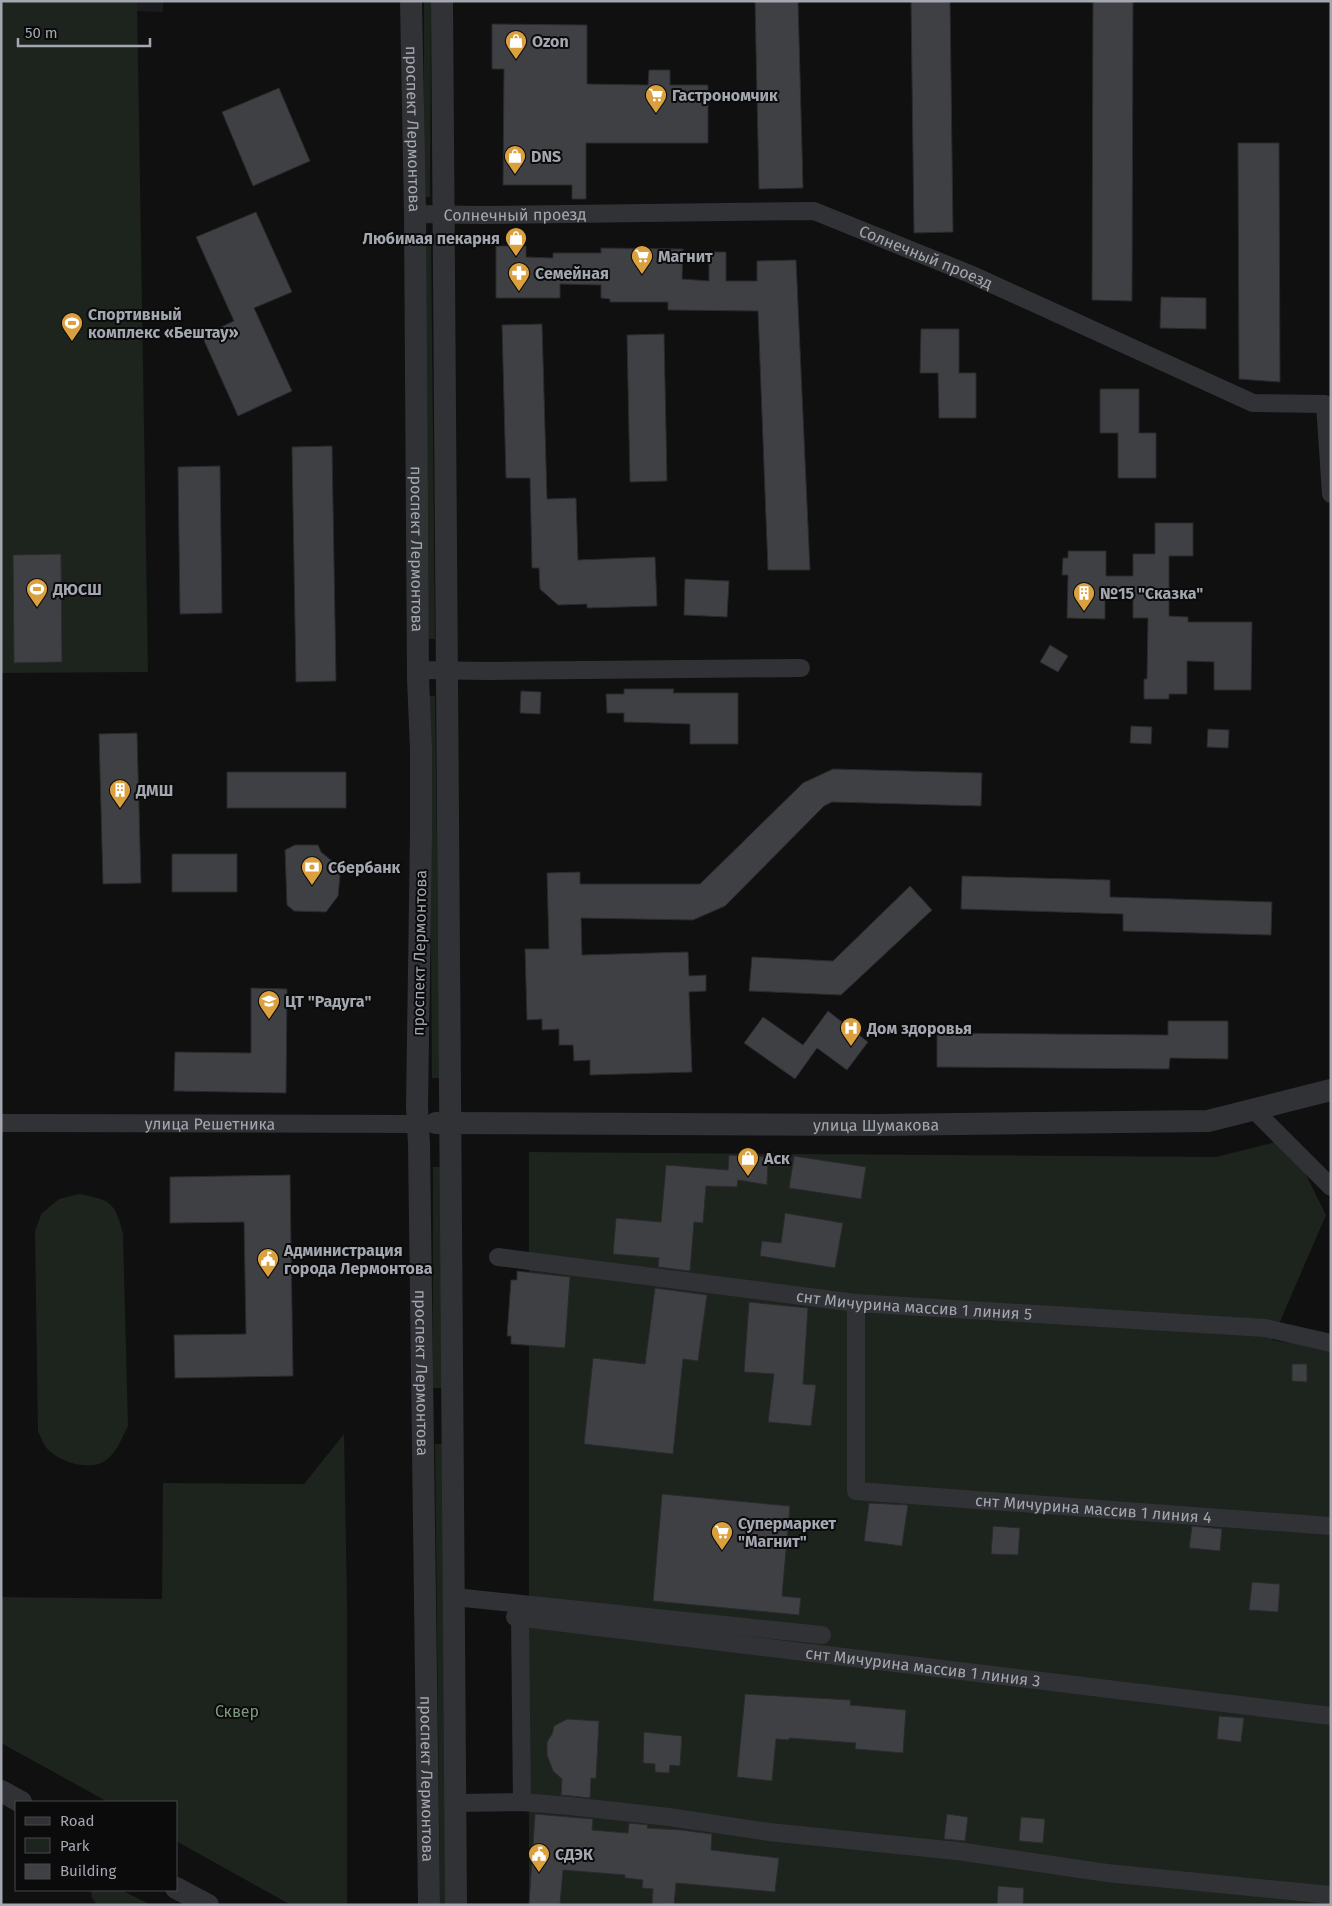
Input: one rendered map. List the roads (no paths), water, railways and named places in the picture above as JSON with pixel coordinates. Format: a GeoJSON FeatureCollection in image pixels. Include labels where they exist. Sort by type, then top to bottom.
{"type":"FeatureCollection","features":[{"type":"Feature","properties":{"kind":"street","name":"проспект Лермонтова"},"geometry":{"type":"LineString","coordinates":[[411,1],[421,833],[417,1124],[419,1144],[423,1395],[429,1905]]}},
{"type":"Feature","properties":{"kind":"street","name":"проспект Лермонтова"},"geometry":{"type":"LineString","coordinates":[[442,1],[456,1905]]}},
{"type":"Feature","properties":{"kind":"street","name":"Солнечный проезд"},"geometry":{"type":"LineString","coordinates":[[415,214],[814,211],[970,274],[1253,403],[1324,404],[1331,494]]}},
{"type":"Feature","properties":{"kind":"street"},"geometry":{"type":"LineString","coordinates":[[418,670],[801,668]]}},
{"type":"Feature","properties":{"kind":"street","name":"улица Шумакова"},"geometry":{"type":"LineString","coordinates":[[417,1124],[880,1125],[1208,1121],[1331,1090]]}},
{"type":"Feature","properties":{"kind":"street"},"geometry":{"type":"LineString","coordinates":[[1253,1109],[1331,1187]]}},
{"type":"Feature","properties":{"kind":"street","name":"улица Решетника"},"geometry":{"type":"LineString","coordinates":[[1,1124],[417,1124]]}},
{"type":"Feature","properties":{"kind":"street","name":"снт Мичурина массив 1 линия 5"},"geometry":{"type":"LineString","coordinates":[[498,1257],[856,1303],[1265,1328],[1331,1343]]}},
{"type":"Feature","properties":{"kind":"street","name":"снт Мичурина массив 1 линия 4"},"geometry":{"type":"LineString","coordinates":[[856,1303],[856,1492],[1331,1526]]}},
{"type":"Feature","properties":{"kind":"street"},"geometry":{"type":"LineString","coordinates":[[454,1597],[822,1635]]}},
{"type":"Feature","properties":{"kind":"street","name":"снт Мичурина массив 1 линия 3"},"geometry":{"type":"LineString","coordinates":[[522,1802],[517,1617],[1331,1716]]}},
{"type":"Feature","properties":{"kind":"street"},"geometry":{"type":"LineString","coordinates":[[1,1791],[20,1801]]}},
{"type":"Feature","properties":{"kind":"street"},"geometry":{"type":"LineString","coordinates":[[455,1802],[522,1802],[669,1817],[769,1832],[957,1851],[1107,1873],[1331,1895]]}},
{"type":"Feature","properties":{"kind":"street"},"geometry":{"type":"LineString","coordinates":[[178,1889],[208,1905]]}},
{"type":"Feature","properties":{"kind":"place","name":"Ozon"},"geometry":{"type":"Point","coordinates":[516,60]}},
{"type":"Feature","properties":{"kind":"place","name":"Гастрономчик"},"geometry":{"type":"Point","coordinates":[656,114]}},
{"type":"Feature","properties":{"kind":"place","name":"DNS"},"geometry":{"type":"Point","coordinates":[515,175]}},
{"type":"Feature","properties":{"kind":"place","name":"Любимая пекарня"},"geometry":{"type":"Point","coordinates":[516,257]}},
{"type":"Feature","properties":{"kind":"place","name":"Магнит"},"geometry":{"type":"Point","coordinates":[642,275]}},
{"type":"Feature","properties":{"kind":"place","name":"Семейная"},"geometry":{"type":"Point","coordinates":[519,292]}},
{"type":"Feature","properties":{"kind":"place","name":"Спортивный комплекс «Бештау»"},"geometry":{"type":"Point","coordinates":[72,342]}},
{"type":"Feature","properties":{"kind":"place","name":"ДЮСШ"},"geometry":{"type":"Point","coordinates":[37,608]}},
{"type":"Feature","properties":{"kind":"place","name":"№15 \"Сказка\""},"geometry":{"type":"Point","coordinates":[1084,612]}},
{"type":"Feature","properties":{"kind":"place","name":"ДМШ"},"geometry":{"type":"Point","coordinates":[120,809]}},
{"type":"Feature","properties":{"kind":"place","name":"Сбербанк"},"geometry":{"type":"Point","coordinates":[312,886]}},
{"type":"Feature","properties":{"kind":"place","name":"ЦТ \"Радуга\""},"geometry":{"type":"Point","coordinates":[269,1020]}},
{"type":"Feature","properties":{"kind":"place","name":"Дом здоровья"},"geometry":{"type":"Point","coordinates":[851,1047]}},
{"type":"Feature","properties":{"kind":"place","name":"Аск"},"geometry":{"type":"Point","coordinates":[748,1177]}},
{"type":"Feature","properties":{"kind":"place","name":"Администрация города Лермонтова"},"geometry":{"type":"Point","coordinates":[268,1278]}},
{"type":"Feature","properties":{"kind":"place","name":"Супермаркет \"Магнит\""},"geometry":{"type":"Point","coordinates":[722,1551]}},
{"type":"Feature","properties":{"kind":"place","name":"СДЭК"},"geometry":{"type":"Point","coordinates":[539,1873]}},
{"type":"Feature","properties":{"kind":"park label","name":"Сквер"},"geometry":{"type":"Point","coordinates":[237,1711]}}]}
